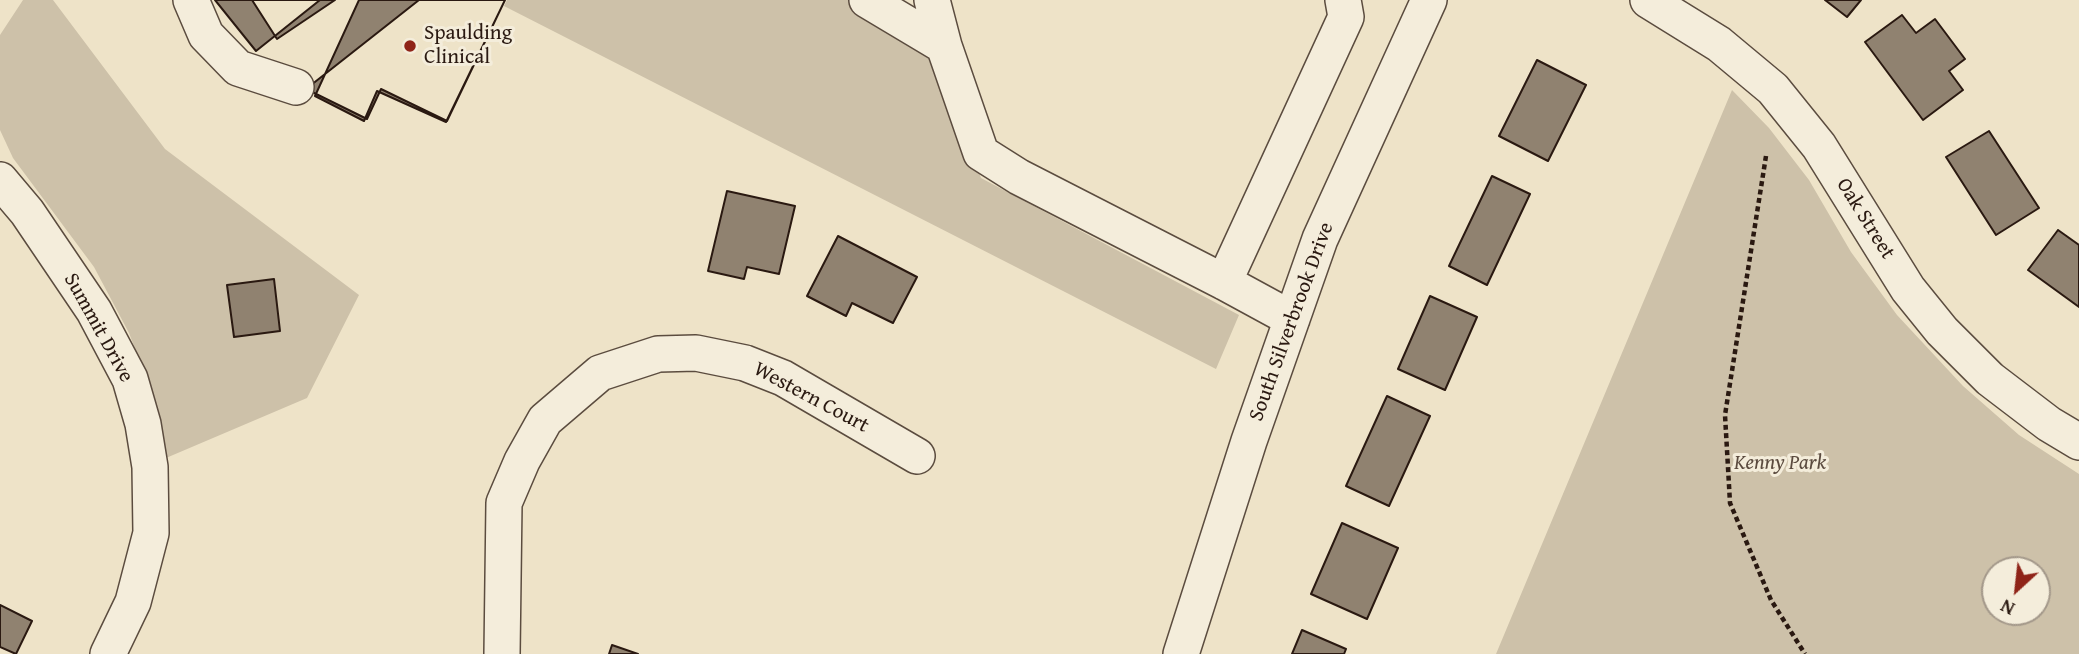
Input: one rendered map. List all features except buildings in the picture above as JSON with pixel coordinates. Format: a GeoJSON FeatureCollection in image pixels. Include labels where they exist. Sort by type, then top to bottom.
{"type":"FeatureCollection","features":[{"type":"Feature","properties":{"kind":"street"},"geometry":{"type":"LineString","coordinates":[[191,0],[206,35],[238,68],[296,87]]}},
{"type":"Feature","properties":{"kind":"street"},"geometry":{"type":"LineString","coordinates":[[867,0],[944,46]]}},
{"type":"Feature","properties":{"kind":"street"},"geometry":{"type":"LineString","coordinates":[[932,0],[944,46],[981,153],[1019,177],[1292,319]]}},
{"type":"Feature","properties":{"kind":"street"},"geometry":{"type":"LineString","coordinates":[[1224,282],[1346,17],[1343,0]]}},
{"type":"Feature","properties":{"kind":"street","name":"South Silverbrook Drive"},"geometry":{"type":"LineString","coordinates":[[1181,654],[1249,441],[1320,239],[1429,0]]}},
{"type":"Feature","properties":{"kind":"street","name":"Oak Street"},"geometry":{"type":"LineString","coordinates":[[1648,0],[1719,44],[1773,89],[1819,146],[1908,289],[1942,331],[1990,379],[2049,424],[2079,442]]}},
{"type":"Feature","properties":{"kind":"street","name":"Summit Drive"},"geometry":{"type":"LineString","coordinates":[[0,180],[27,212],[94,311],[130,379],[144,424],[150,467],[151,533],[133,602],[108,654]]}},
{"type":"Feature","properties":{"kind":"street","name":"Western Court"},"geometry":{"type":"LineString","coordinates":[[502,654],[504,503],[522,461],[545,420],[600,373],[658,354],[696,353],[745,363],[783,379],[917,456]]}},
{"type":"Feature","properties":{"kind":"path"},"geometry":{"type":"LineString","coordinates":[[1766,156],[1725,415],[1730,503],[1771,600],[1805,654]]}},
{"type":"Feature","properties":{"kind":"green space"},"geometry":{"type":"Polygon","coordinates":[[[23,0],[53,0],[165,149],[359,295],[307,398],[166,458],[155,400],[129,333],[94,267],[13,158],[0,130],[0,35],[23,0]]]}},
{"type":"Feature","properties":{"kind":"green space"},"geometry":{"type":"Polygon","coordinates":[[[507,0],[857,0],[939,52],[981,178],[1239,315],[1216,369],[504,6],[507,0]]]}},
{"type":"Feature","properties":{"kind":"green space","name":"Kenny Park"},"geometry":{"type":"Polygon","coordinates":[[[1732,90],[1769,128],[1809,180],[1851,252],[1897,315],[1963,386],[2019,435],[2079,474],[2079,654],[1496,654],[1732,90]]]}},
{"type":"Feature","properties":{"kind":"place","name":"Spaulding Clinical"},"geometry":{"type":"Point","coordinates":[410,46]}}]}
